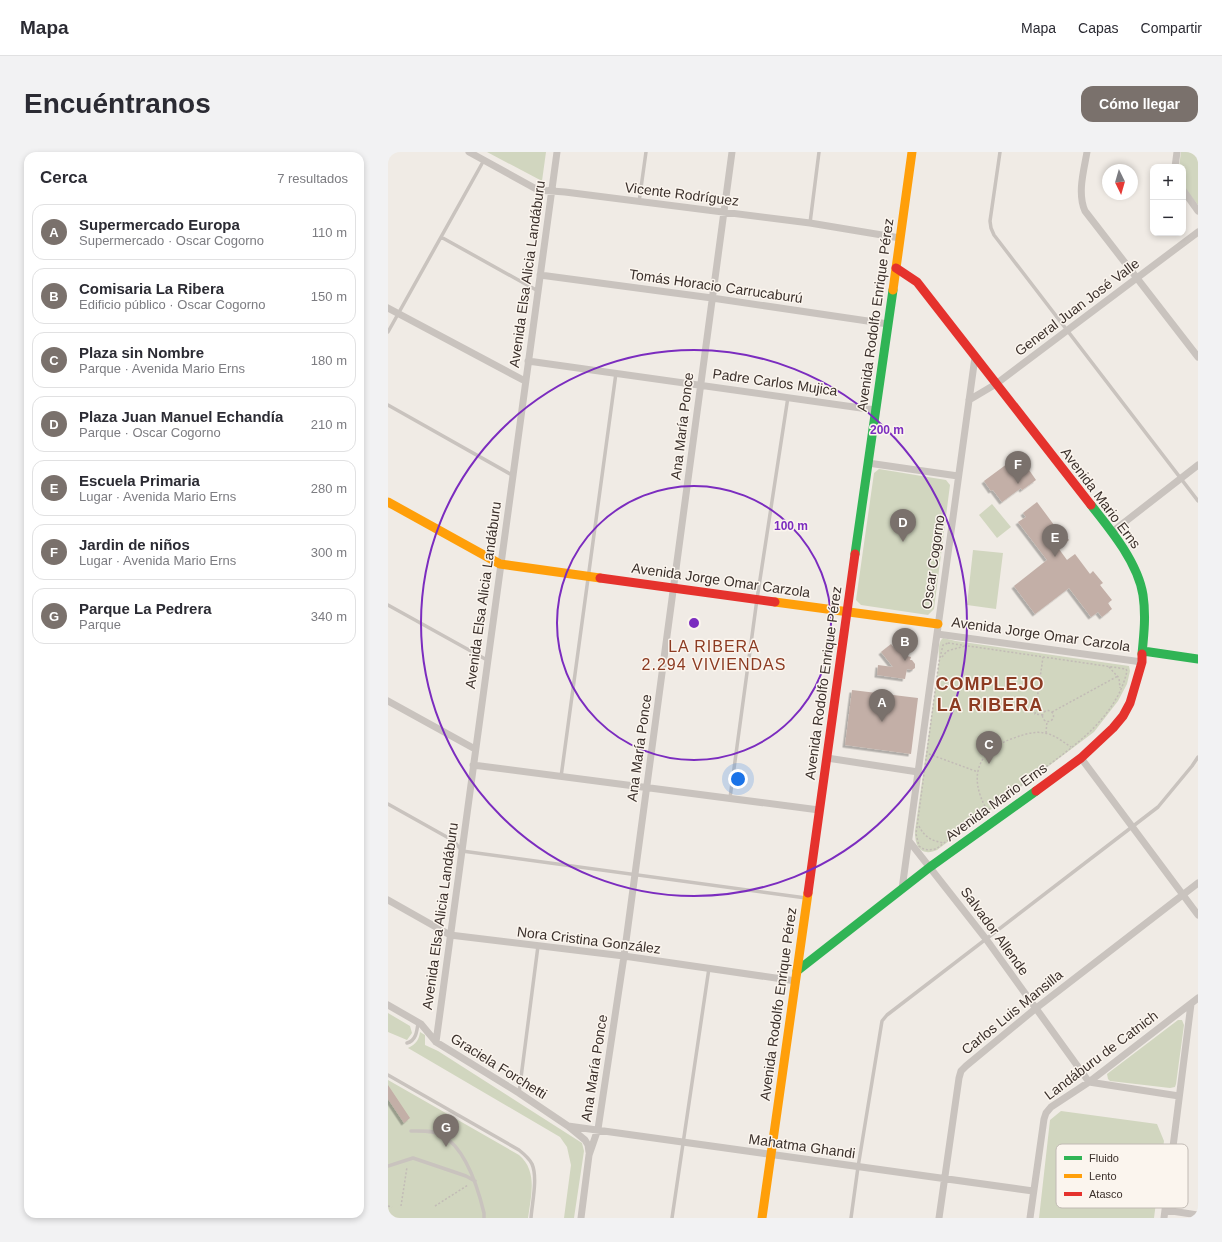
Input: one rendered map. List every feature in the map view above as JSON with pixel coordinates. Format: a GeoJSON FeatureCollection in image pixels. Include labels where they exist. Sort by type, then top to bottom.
{"type":"FeatureCollection","features":[{"type":"Feature","properties":{"kind":"street","name":"Vicente Rodríguez"},"geometry":{"type":"LineString","coordinates":[[469,152],[538,190],[565,192],[723,212],[900,238]]}},
{"type":"Feature","properties":{"kind":"street","name":"Avenida Elsa Alicia Landáburu"},"geometry":{"type":"LineString","coordinates":[[436,1042],[557,152]]}},
{"type":"Feature","properties":{"kind":"street","name":"Ana María Ponce"},"geometry":{"type":"LineString","coordinates":[[581,1218],[589,1155],[598,1129],[624,956],[732,152]]}},
{"type":"Feature","properties":{"kind":"street","name":"Avenida Rodolfo Enrique Pérez"},"geometry":{"type":"LineString","coordinates":[[762,1218],[912,152]]}},
{"type":"Feature","properties":{"kind":"street"},"geometry":{"type":"LineString","coordinates":[[1087,152],[1081,195],[1082,204],[1085,210],[1198,357]]}},
{"type":"Feature","properties":{"kind":"street"},"geometry":{"type":"LineString","coordinates":[[1176,164],[1178,152]]}},
{"type":"Feature","properties":{"kind":"street"},"geometry":{"type":"LineString","coordinates":[[1186,194],[1198,211]]}},
{"type":"Feature","properties":{"kind":"street","name":"General Juan José Valle"},"geometry":{"type":"LineString","coordinates":[[969,400],[996,384],[1198,232]]}},
{"type":"Feature","properties":{"kind":"street","name":"Avenida Mario Erns"},"geometry":{"type":"LineString","coordinates":[[797,971],[930,867],[1081,758],[1113,728],[1123,716],[1130,703],[1142,662],[1145,614],[1138,576],[1129,559],[1112,532],[917,282],[896,268]]}},
{"type":"Feature","properties":{"kind":"street","name":"Tomás Horacio Carrucaburú"},"geometry":{"type":"LineString","coordinates":[[540,275],[712,298],[888,324]]}},
{"type":"Feature","properties":{"kind":"street"},"geometry":{"type":"LineString","coordinates":[[388,308],[526,382]]}},
{"type":"Feature","properties":{"kind":"street","name":"Oscar Cogorno"},"geometry":{"type":"LineString","coordinates":[[902,889],[975,357]]}},
{"type":"Feature","properties":{"kind":"street","name":"Padre Carlos Mujica"},"geometry":{"type":"LineString","coordinates":[[528,361],[701,384],[875,410]]}},
{"type":"Feature","properties":{"kind":"street"},"geometry":{"type":"LineString","coordinates":[[868,463],[958,476]]}},
{"type":"Feature","properties":{"kind":"street"},"geometry":{"type":"LineString","coordinates":[[1112,532],[1198,465]]}},
{"type":"Feature","properties":{"kind":"street"},"geometry":{"type":"LineString","coordinates":[[389,504],[500,564]]}},
{"type":"Feature","properties":{"kind":"street","name":"Avenida Jorge Omar Carzola"},"geometry":{"type":"LineString","coordinates":[[500,564],[938,624]]}},
{"type":"Feature","properties":{"kind":"street","name":"Avenida Jorge Omar Carzola"},"geometry":{"type":"LineString","coordinates":[[937,634],[1142,662]]}},
{"type":"Feature","properties":{"kind":"street","name":"Avenida Jorge Omar Carzola"},"geometry":{"type":"LineString","coordinates":[[1143,651],[1198,659]]}},
{"type":"Feature","properties":{"kind":"street"},"geometry":{"type":"LineString","coordinates":[[388,701],[475,749]]}},
{"type":"Feature","properties":{"kind":"street"},"geometry":{"type":"LineString","coordinates":[[827,758],[918,772]]}},
{"type":"Feature","properties":{"kind":"street"},"geometry":{"type":"LineString","coordinates":[[1081,758],[1198,915]]}},
{"type":"Feature","properties":{"kind":"street"},"geometry":{"type":"LineString","coordinates":[[473,765],[819,810]]}},
{"type":"Feature","properties":{"kind":"street","name":"Salvador Allende"},"geometry":{"type":"LineString","coordinates":[[909,841],[986,939],[1089,1082]]}},
{"type":"Feature","properties":{"kind":"street","name":"Carlos Luis Mansilla"},"geometry":{"type":"LineString","coordinates":[[939,1218],[961,1071],[1035,1009],[1198,883]]}},
{"type":"Feature","properties":{"kind":"street","name":"Nora Cristina González"},"geometry":{"type":"LineString","coordinates":[[388,900],[450,935],[624,956],[796,980]]}},
{"type":"Feature","properties":{"kind":"street","name":"Landáburu de Catnich"},"geometry":{"type":"LineString","coordinates":[[1030,1218],[1046,1113],[1051,1107],[1089,1082],[1198,998]]}},
{"type":"Feature","properties":{"kind":"street"},"geometry":{"type":"LineString","coordinates":[[1173,1144],[1191,1004]]}},
{"type":"Feature","properties":{"kind":"street","name":"Graciela Forchetti"},"geometry":{"type":"LineString","coordinates":[[388,1005],[421,1024],[436,1042],[519,1093],[568,1126],[585,1140],[588,1145],[589,1155]]}},
{"type":"Feature","properties":{"kind":"street"},"geometry":{"type":"LineString","coordinates":[[1089,1082],[1179,1096]]}},
{"type":"Feature","properties":{"kind":"street","name":"Mahatma Ghandi"},"geometry":{"type":"LineString","coordinates":[[568,1126],[1033,1191]]}},
{"type":"Feature","properties":{"kind":"street"},"geometry":{"type":"LineString","coordinates":[[1164,1218],[1165,1210],[1198,1214]]}},
{"type":"Feature","properties":{"kind":"lane"},"geometry":{"type":"LineString","coordinates":[[639,202],[646,152]]}},
{"type":"Feature","properties":{"kind":"lane"},"geometry":{"type":"LineString","coordinates":[[810,224],[819,152]]}},
{"type":"Feature","properties":{"kind":"lane"},"geometry":{"type":"LineString","coordinates":[[1000,152],[990,221],[994,235],[1198,502]]}},
{"type":"Feature","properties":{"kind":"lane"},"geometry":{"type":"LineString","coordinates":[[388,332],[484,160]]}},
{"type":"Feature","properties":{"kind":"lane"},"geometry":{"type":"LineString","coordinates":[[441,237],[538,292]]}},
{"type":"Feature","properties":{"kind":"lane"},"geometry":{"type":"LineString","coordinates":[[562,777],[616,373]]}},
{"type":"Feature","properties":{"kind":"lane"},"geometry":{"type":"LineString","coordinates":[[730,799],[757,599],[788,397]]}},
{"type":"Feature","properties":{"kind":"lane"},"geometry":{"type":"LineString","coordinates":[[388,405],[512,475]]}},
{"type":"Feature","properties":{"kind":"lane"},"geometry":{"type":"LineString","coordinates":[[388,605],[487,660]]}},
{"type":"Feature","properties":{"kind":"lane"},"geometry":{"type":"LineString","coordinates":[[851,1218],[882,1021],[887,1014],[1158,807],[1198,757]]}},
{"type":"Feature","properties":{"kind":"lane"},"geometry":{"type":"LineString","coordinates":[[388,804],[454,841],[462,851],[807,898]]}},
{"type":"Feature","properties":{"kind":"lane"},"geometry":{"type":"LineString","coordinates":[[519,1093],[538,946]]}},
{"type":"Feature","properties":{"kind":"lane"},"geometry":{"type":"LineString","coordinates":[[672,1218],[708,968]]}},
{"type":"Feature","properties":{"kind":"lane"},"geometry":{"type":"LineString","coordinates":[[407,1043],[411,1042],[415,1038],[418,1022]]}},
{"type":"Feature","properties":{"kind":"lane"},"geometry":{"type":"LineString","coordinates":[[388,1075],[473,1122],[519,1150],[526,1156],[532,1163],[534,1172],[534,1189],[530,1218]]}},
{"type":"Feature","properties":{"kind":"lane"},"geometry":{"type":"LineString","coordinates":[[412,1131],[429,1131],[442,1135],[457,1148],[475,1181],[484,1218]]}},
{"type":"Feature","properties":{"kind":"lane"},"geometry":{"type":"LineString","coordinates":[[388,1166],[413,1158],[466,1176],[475,1181]]}},
{"type":"Feature","properties":{"kind":"path"},"geometry":{"type":"LineString","coordinates":[[943,645],[967,646],[1043,657],[1109,666],[1126,669],[1127,671],[1121,689],[1109,709],[1088,733],[936,849],[929,850],[922,848],[917,842],[917,823],[939,662],[943,645]]}},
{"type":"Feature","properties":{"kind":"path"},"geometry":{"type":"LineString","coordinates":[[939,662],[947,651],[967,646]]}},
{"type":"Feature","properties":{"kind":"path"},"geometry":{"type":"LineString","coordinates":[[1043,657],[1035,714],[1043,714],[1048,710],[1052,712],[1118,676]]}},
{"type":"Feature","properties":{"kind":"path"},"geometry":{"type":"LineString","coordinates":[[1109,666],[1118,676],[1121,689]]}},
{"type":"Feature","properties":{"kind":"path"},"geometry":{"type":"LineString","coordinates":[[1047,721],[1053,718],[1052,712]]}},
{"type":"Feature","properties":{"kind":"path"},"geometry":{"type":"LineString","coordinates":[[1043,714],[1043,718],[1047,721],[1046,733]]}},
{"type":"Feature","properties":{"kind":"path"},"geometry":{"type":"LineString","coordinates":[[987,810],[978,786],[978,772],[984,758],[993,749],[1010,739],[1046,733],[1060,739],[1071,747]]}},
{"type":"Feature","properties":{"kind":"path"},"geometry":{"type":"LineString","coordinates":[[927,753],[978,772]]}},
{"type":"Feature","properties":{"kind":"path"},"geometry":{"type":"LineString","coordinates":[[917,823],[923,834],[936,842],[944,843]]}},
{"type":"Feature","properties":{"kind":"path"},"geometry":{"type":"LineString","coordinates":[[401,1206],[408,1159]]}},
{"type":"Feature","properties":{"kind":"path"},"geometry":{"type":"LineString","coordinates":[[435,1206],[475,1181]]}},
{"type":"Feature","properties":{"kind":"path"},"geometry":{"type":"LineString","coordinates":[[388,1206],[392,1207]]}},
{"type":"Feature","properties":{"kind":"green space"},"geometry":{"type":"Polygon","coordinates":[[[487,152],[546,152],[542,181],[487,152]]]}},
{"type":"Feature","properties":{"kind":"green space"},"geometry":{"type":"Polygon","coordinates":[[[1181,152],[1198,152],[1198,205],[1186,190],[1186,164],[1179,164],[1181,152]]]}},
{"type":"Feature","properties":{"kind":"green space"},"geometry":{"type":"Polygon","coordinates":[[[879,469],[946,480],[950,485],[934,609],[928,615],[861,605],[856,600],[874,473],[879,469]]]}},
{"type":"Feature","properties":{"kind":"green space"},"geometry":{"type":"Polygon","coordinates":[[[992,504],[1011,527],[997,538],[979,515],[992,504]]]}},
{"type":"Feature","properties":{"kind":"green space"},"geometry":{"type":"Polygon","coordinates":[[[973,550],[1003,553],[996,609],[967,605],[973,550]]]}},
{"type":"Feature","properties":{"kind":"green space"},"geometry":{"type":"Polygon","coordinates":[[[943,638],[1129,666],[1130,671],[1127,684],[1118,701],[1094,732],[937,850],[928,852],[923,851],[918,847],[915,831],[939,662],[939,646],[943,638]]]}},
{"type":"Feature","properties":{"kind":"green space"},"geometry":{"type":"Polygon","coordinates":[[[388,1013],[410,1026],[412,1033],[407,1040],[388,1032],[388,1013]]]}},
{"type":"Feature","properties":{"kind":"green space"},"geometry":{"type":"Polygon","coordinates":[[[1178,1020],[1182,1020],[1184,1025],[1175,1087],[1170,1088],[1110,1081],[1108,1079],[1107,1074],[1178,1020]]]}},
{"type":"Feature","properties":{"kind":"green space"},"geometry":{"type":"Polygon","coordinates":[[[420,1032],[425,1035],[425,1045],[438,1051],[582,1143],[584,1151],[574,1218],[564,1218],[571,1165],[567,1147],[560,1137],[408,1048],[417,1042],[420,1032]]]}},
{"type":"Feature","properties":{"kind":"green space"},"geometry":{"type":"Polygon","coordinates":[[[388,1080],[519,1155],[529,1168],[531,1176],[532,1184],[528,1218],[388,1218],[388,1080]]]}},
{"type":"Feature","properties":{"kind":"green space"},"geometry":{"type":"Polygon","coordinates":[[[1061,1111],[1157,1124],[1164,1141],[1164,1144],[1056,1144],[1056,1208],[1155,1208],[1154,1218],[1039,1218],[1050,1120],[1061,1111]]]}},
{"type":"Feature","properties":{"kind":"building"},"geometry":{"type":"Polygon","coordinates":[[[1011,461],[1020,472],[1027,467],[1036,480],[1022,490],[1021,488],[1002,502],[984,481],[1011,461]]]}},
{"type":"Feature","properties":{"kind":"building"},"geometry":{"type":"Polygon","coordinates":[[[1037,502],[1057,529],[1059,527],[1069,540],[1059,549],[1067,560],[1075,554],[1090,574],[1093,571],[1103,583],[1100,585],[1112,600],[1108,603],[1112,609],[1102,617],[1098,612],[1091,617],[1069,588],[1035,614],[1014,586],[1047,560],[1018,522],[1026,517],[1023,513],[1037,502]]]}},
{"type":"Feature","properties":{"kind":"building"},"geometry":{"type":"Polygon","coordinates":[[[891,644],[896,650],[905,651],[907,656],[911,657],[910,660],[912,660],[915,664],[915,668],[912,670],[907,669],[905,679],[877,675],[878,665],[893,667],[881,652],[891,644]]]}},
{"type":"Feature","properties":{"kind":"building"},"geometry":{"type":"Polygon","coordinates":[[[852,690],[918,698],[911,754],[845,745],[852,690]]]}},
{"type":"Feature","properties":{"kind":"building"},"geometry":{"type":"Polygon","coordinates":[[[388,1085],[410,1118],[404,1123],[388,1099],[388,1085]]]}},
{"type":"Feature","properties":{"kind":"traffic: fast"},"geometry":{"type":"LineString","coordinates":[[855,554],[893,290]]}},
{"type":"Feature","properties":{"kind":"traffic: fast"},"geometry":{"type":"LineString","coordinates":[[1091,505],[1123,547],[1136,571],[1143,595],[1144,632],[1142,654]]}},
{"type":"Feature","properties":{"kind":"traffic: fast"},"geometry":{"type":"LineString","coordinates":[[1143,651],[1198,659]]}},
{"type":"Feature","properties":{"kind":"traffic: fast"},"geometry":{"type":"LineString","coordinates":[[797,971],[930,867],[1036,791]]}},
{"type":"Feature","properties":{"kind":"traffic: slow"},"geometry":{"type":"LineString","coordinates":[[893,290],[912,152]]}},
{"type":"Feature","properties":{"kind":"traffic: slow"},"geometry":{"type":"LineString","coordinates":[[388,502],[500,564],[600,578]]}},
{"type":"Feature","properties":{"kind":"traffic: slow"},"geometry":{"type":"LineString","coordinates":[[775,602],[938,624]]}},
{"type":"Feature","properties":{"kind":"traffic: slow"},"geometry":{"type":"LineString","coordinates":[[762,1218],[808,893]]}},
{"type":"Feature","properties":{"kind":"traffic: jam"},"geometry":{"type":"LineString","coordinates":[[896,268],[917,282],[1091,505]]}},
{"type":"Feature","properties":{"kind":"traffic: jam"},"geometry":{"type":"LineString","coordinates":[[808,893],[855,554]]}},
{"type":"Feature","properties":{"kind":"traffic: jam"},"geometry":{"type":"LineString","coordinates":[[600,578],[775,602]]}},
{"type":"Feature","properties":{"kind":"traffic: jam"},"geometry":{"type":"LineString","coordinates":[[1036,791],[1081,758],[1113,728],[1123,716],[1130,703],[1142,662],[1142,654]]}},
{"type":"Feature","properties":{"kind":"place","name":"Jardin de niños"},"geometry":{"type":"Point","coordinates":[1018,484]}},
{"type":"Feature","properties":{"kind":"place","name":"Plaza Juan Manuel Echandía"},"geometry":{"type":"Point","coordinates":[903,542]}},
{"type":"Feature","properties":{"kind":"place","name":"Escuela Primaria"},"geometry":{"type":"Point","coordinates":[1055,557]}},
{"type":"Feature","properties":{"kind":"place","name":"Comisaria La Ribera"},"geometry":{"type":"Point","coordinates":[905,661]}},
{"type":"Feature","properties":{"kind":"place","name":"Supermercado Europa"},"geometry":{"type":"Point","coordinates":[882,722]}},
{"type":"Feature","properties":{"kind":"place","name":"Plaza sin Nombre"},"geometry":{"type":"Point","coordinates":[989,764]}},
{"type":"Feature","properties":{"kind":"place","name":"Parque La Pedrera"},"geometry":{"type":"Point","coordinates":[446,1147]}},
{"type":"Feature","properties":{"kind":"district","name":"LA RIBERA 2.294 VIVIENDAS"},"geometry":{"type":"Point","coordinates":[714,655]}},
{"type":"Feature","properties":{"kind":"district","name":"COMPLEJO LA RIBERA"},"geometry":{"type":"Point","coordinates":[990,694]}}]}
